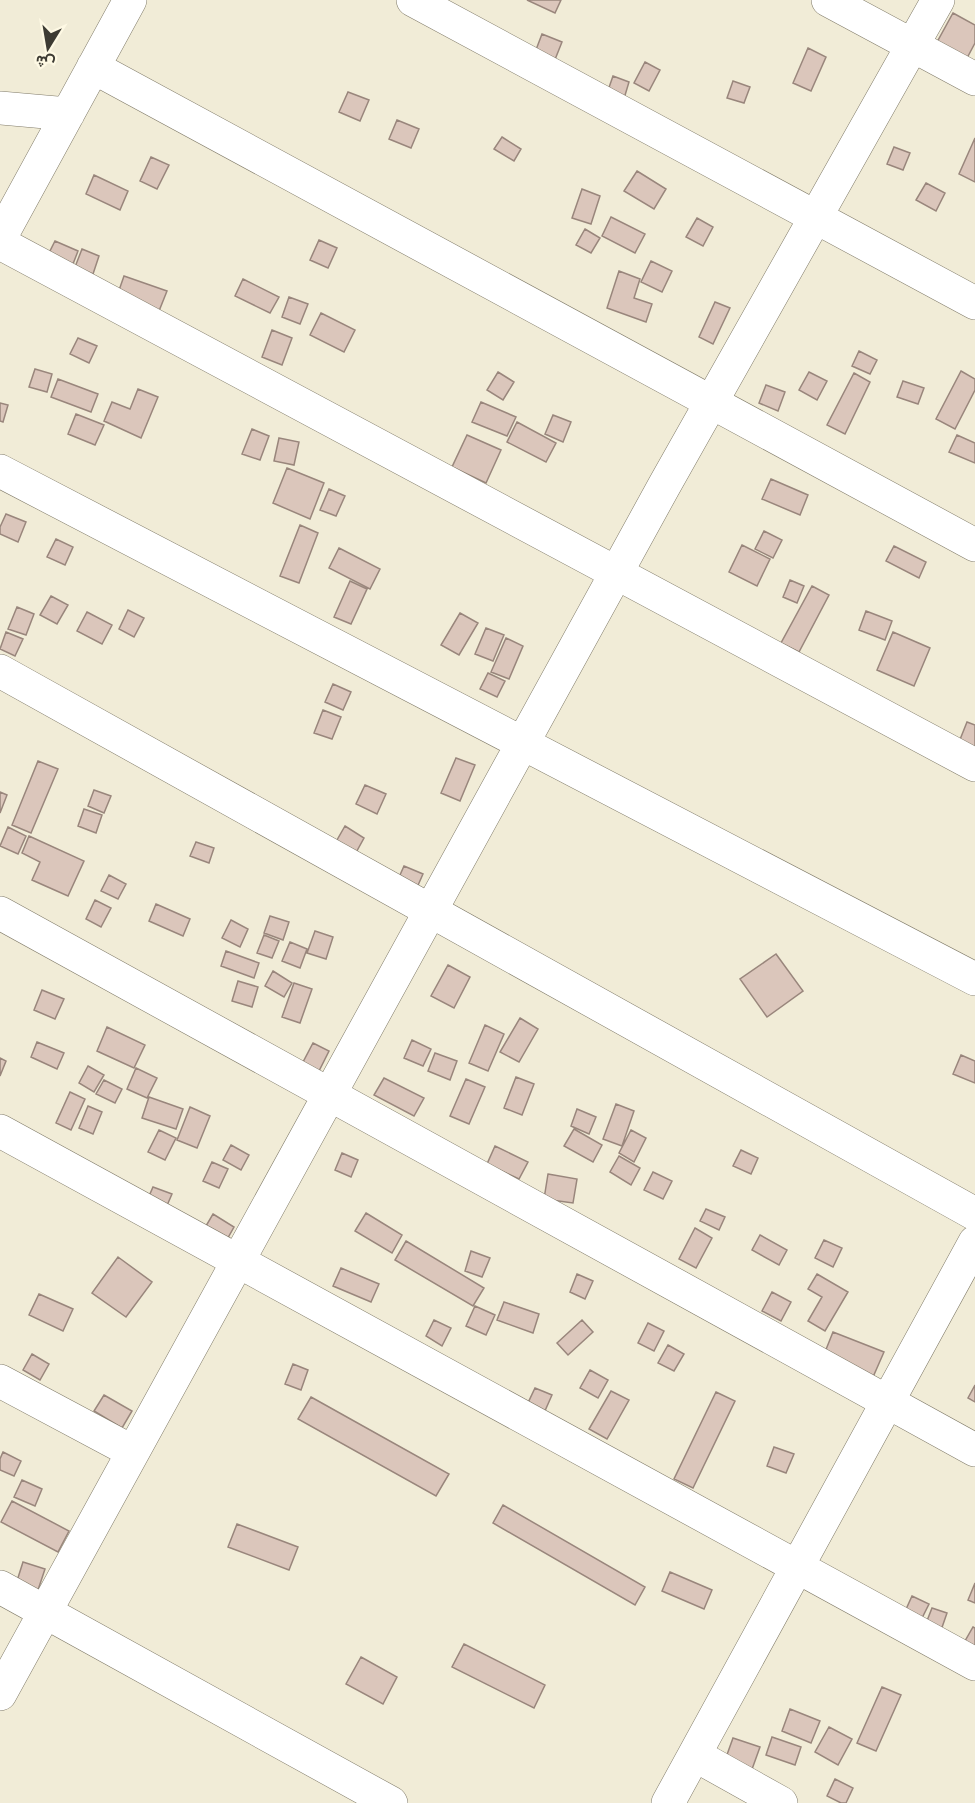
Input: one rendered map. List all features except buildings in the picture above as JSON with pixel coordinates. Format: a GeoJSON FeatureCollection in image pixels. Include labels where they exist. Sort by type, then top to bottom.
{"type":"FeatureCollection","features":[{"type":"Feature","properties":{"kind":"street"},"geometry":{"type":"LineString","coordinates":[[0,238],[130,0]]}},
{"type":"Feature","properties":{"kind":"street"},"geometry":{"type":"LineString","coordinates":[[413,0],[975,303]]}},
{"type":"Feature","properties":{"kind":"street"},"geometry":{"type":"LineString","coordinates":[[828,0],[975,79]]}},
{"type":"Feature","properties":{"kind":"street"},"geometry":{"type":"LineString","coordinates":[[0,1694],[616,573],[938,0]]}},
{"type":"Feature","properties":{"kind":"street"},"geometry":{"type":"LineString","coordinates":[[93,67],[975,544]]}},
{"type":"Feature","properties":{"kind":"street"},"geometry":{"type":"LineString","coordinates":[[0,108],[68,114]]}},
{"type":"Feature","properties":{"kind":"street"},"geometry":{"type":"LineString","coordinates":[[0,243],[975,765]]}},
{"type":"Feature","properties":{"kind":"street"},"geometry":{"type":"LineString","coordinates":[[0,471],[975,979]]}},
{"type":"Feature","properties":{"kind":"street"},"geometry":{"type":"LineString","coordinates":[[0,671],[975,1214]]}},
{"type":"Feature","properties":{"kind":"street"},"geometry":{"type":"LineString","coordinates":[[0,913],[975,1450]]}},
{"type":"Feature","properties":{"kind":"street"},"geometry":{"type":"LineString","coordinates":[[0,1131],[975,1664]]}},
{"type":"Feature","properties":{"kind":"street"},"geometry":{"type":"LineString","coordinates":[[668,1803],[975,1242]]}},
{"type":"Feature","properties":{"kind":"street"},"geometry":{"type":"LineString","coordinates":[[0,1381],[133,1452]]}},
{"type":"Feature","properties":{"kind":"street"},"geometry":{"type":"LineString","coordinates":[[0,1587],[391,1803]]}},
{"type":"Feature","properties":{"kind":"street"},"geometry":{"type":"LineString","coordinates":[[695,1755],[781,1803]]}}]}
